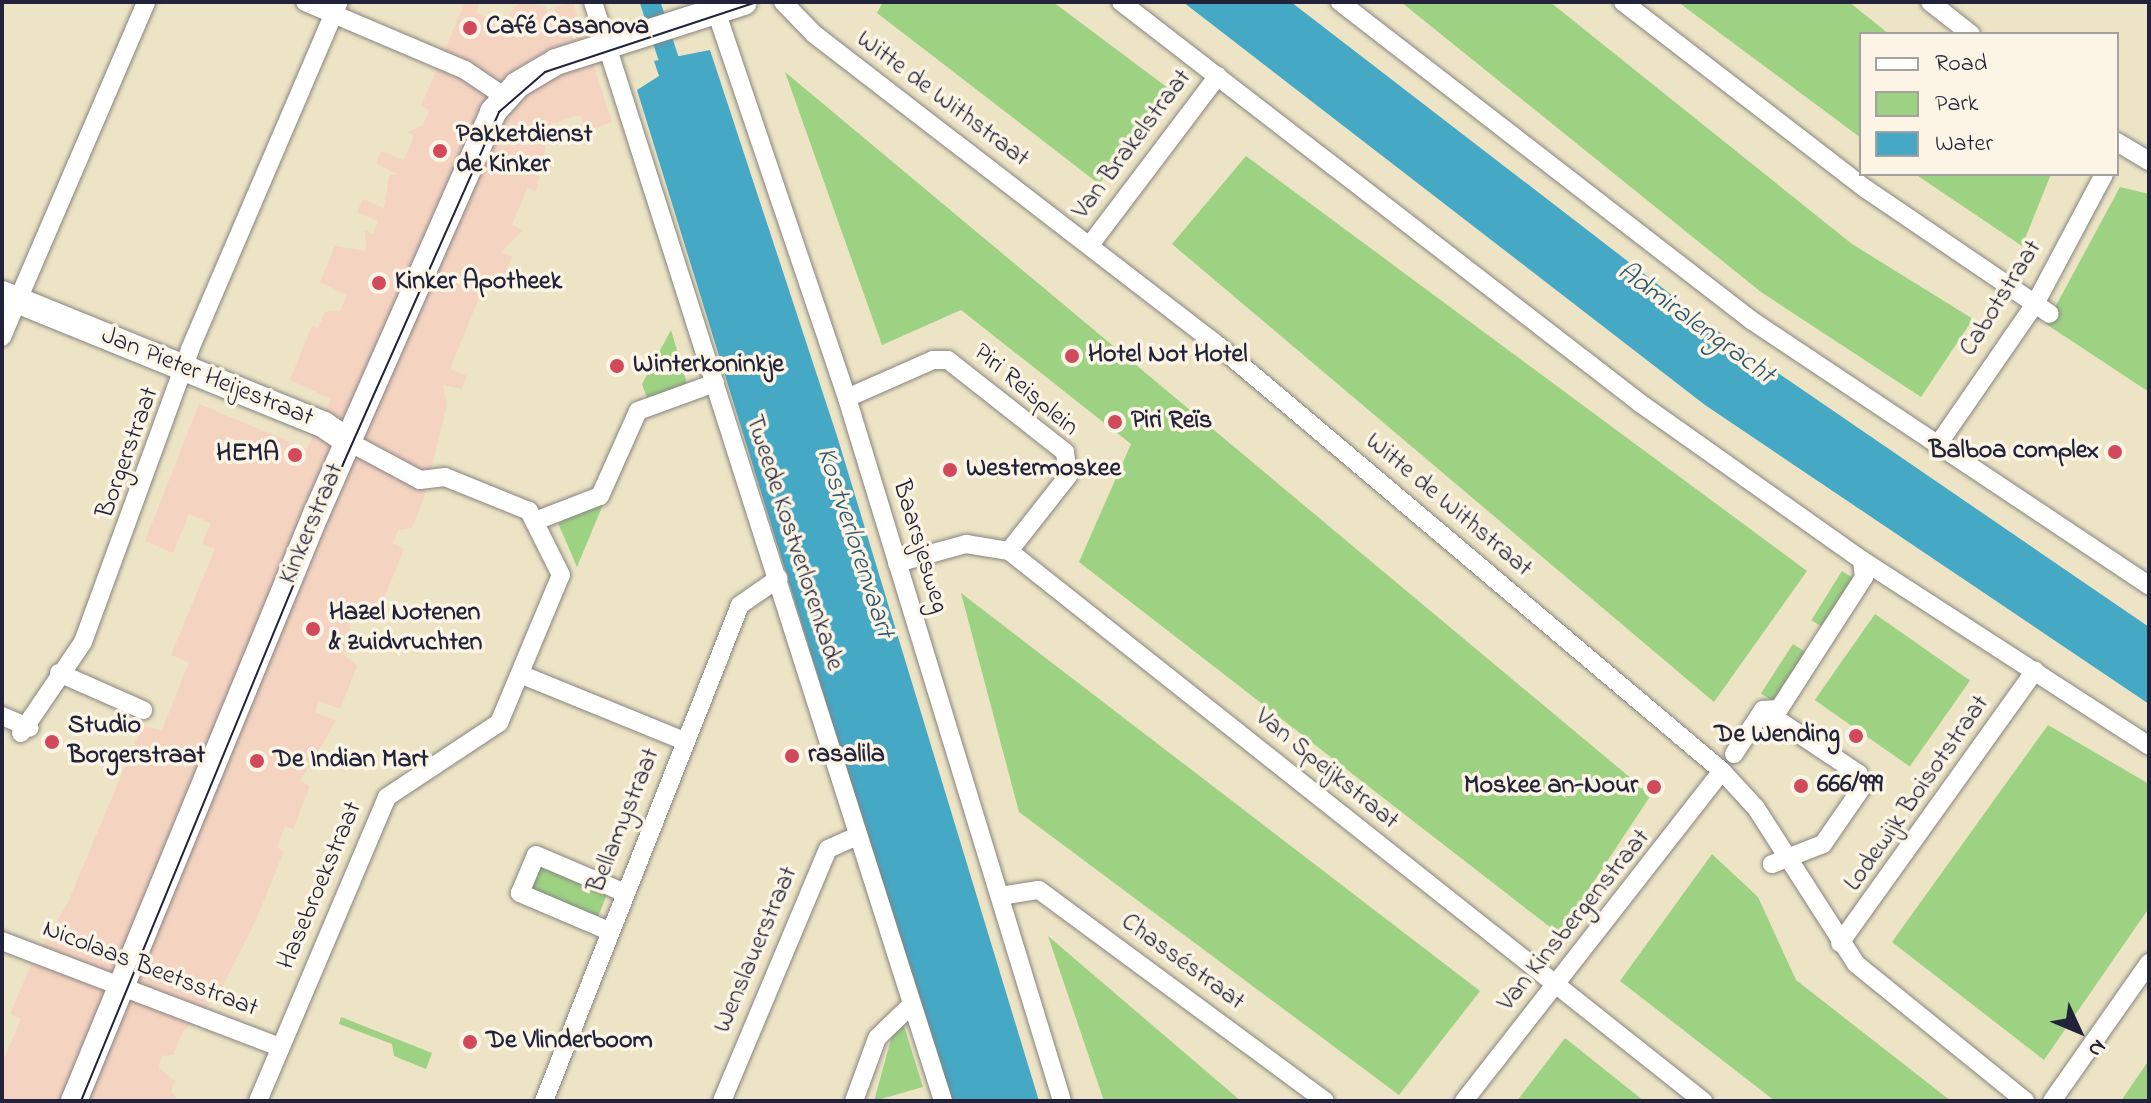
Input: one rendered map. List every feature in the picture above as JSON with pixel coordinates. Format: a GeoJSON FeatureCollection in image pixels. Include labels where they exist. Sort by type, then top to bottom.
{"type":"FeatureCollection","features":[{"type":"Feature","properties":{"kind":"street"},"geometry":{"type":"LineString","coordinates":[[2,337],[10,297],[146,2]]}},
{"type":"Feature","properties":{"kind":"street"},"geometry":{"type":"LineString","coordinates":[[305,2],[336,8],[480,77],[505,97]]}},
{"type":"Feature","properties":{"kind":"street","name":"Tweede Kostverlorenkade"},"geometry":{"type":"LineString","coordinates":[[593,2],[779,578],[909,1007],[943,1101]]}},
{"type":"Feature","properties":{"kind":"street","name":"Kinkerstraat"},"geometry":{"type":"LineString","coordinates":[[74,1101],[349,442],[505,97],[538,71],[744,2]]}},
{"type":"Feature","properties":{"kind":"street","name":"Witte de Withstraat"},"geometry":{"type":"LineString","coordinates":[[783,2],[814,34],[1090,245],[1722,771],[1787,859],[1840,943],[1868,977],[2025,1101]]}},
{"type":"Feature","properties":{"kind":"street"},"geometry":{"type":"LineString","coordinates":[[1121,2],[1640,403],[1862,560],[2149,746]]}},
{"type":"Feature","properties":{"kind":"street"},"geometry":{"type":"LineString","coordinates":[[1340,2],[1726,302],[2149,585]]}},
{"type":"Feature","properties":{"kind":"street"},"geometry":{"type":"LineString","coordinates":[[1623,2],[1866,189],[2042,309]]}},
{"type":"Feature","properties":{"kind":"street"},"geometry":{"type":"LineString","coordinates":[[1930,2],[1968,32]]}},
{"type":"Feature","properties":{"kind":"street","name":"Borgerstraat"},"geometry":{"type":"LineString","coordinates":[[2,716],[26,731],[59,673],[83,642],[186,371],[336,8]]}},
{"type":"Feature","properties":{"kind":"street","name":"Baarsjesweg"},"geometry":{"type":"LineString","coordinates":[[716,11],[847,398],[1062,1101]]}},
{"type":"Feature","properties":{"kind":"street","name":"Van Brakelstraat"},"geometry":{"type":"LineString","coordinates":[[1090,245],[1218,76]]}},
{"type":"Feature","properties":{"kind":"street"},"geometry":{"type":"LineString","coordinates":[[2119,146],[2149,161]]}},
{"type":"Feature","properties":{"kind":"street","name":"Cabotstraat"},"geometry":{"type":"LineString","coordinates":[[1937,446],[2042,309],[2103,176]]}},
{"type":"Feature","properties":{"kind":"street","name":"Jan Pieter Heijestraat"},"geometry":{"type":"LineString","coordinates":[[10,297],[324,425],[420,480],[445,477],[538,520]]}},
{"type":"Feature","properties":{"kind":"street","name":"Piri Reisplein"},"geometry":{"type":"LineString","coordinates":[[847,398],[933,360],[948,360],[1065,452],[1068,476],[1009,551]]}},
{"type":"Feature","properties":{"kind":"street"},"geometry":{"type":"LineString","coordinates":[[538,520],[600,496],[638,411],[715,383]]}},
{"type":"Feature","properties":{"kind":"street","name":"Hasebroekstraat"},"geometry":{"type":"LineString","coordinates":[[258,1101],[387,797],[499,723],[561,575],[538,520]]}},
{"type":"Feature","properties":{"kind":"street","name":"Van Speijkstraat"},"geometry":{"type":"LineString","coordinates":[[897,563],[966,544],[1009,551],[1703,1101]]}},
{"type":"Feature","properties":{"kind":"street"},"geometry":{"type":"LineString","coordinates":[[1734,754],[1770,714],[1779,709],[1864,577],[1862,560]]}},
{"type":"Feature","properties":{"kind":"street","name":"Bellamystraat"},"geometry":{"type":"LineString","coordinates":[[544,1101],[740,605],[779,578]]}},
{"type":"Feature","properties":{"kind":"street","name":"Lodewijk Boisotstraat"},"geometry":{"type":"LineString","coordinates":[[1840,943],[2035,671]]}},
{"type":"Feature","properties":{"kind":"street"},"geometry":{"type":"LineString","coordinates":[[59,673],[143,710]]}},
{"type":"Feature","properties":{"kind":"street"},"geometry":{"type":"LineString","coordinates":[[520,674],[684,741]]}},
{"type":"Feature","properties":{"kind":"street"},"geometry":{"type":"LineString","coordinates":[[1770,714],[1859,774],[1861,789],[1823,844],[1787,859]]}},
{"type":"Feature","properties":{"kind":"street","name":"Van Kinsbergenstraat"},"geometry":{"type":"LineString","coordinates":[[1464,1101],[1722,771]]}},
{"type":"Feature","properties":{"kind":"street","name":"Wenslauerstraat"},"geometry":{"type":"LineString","coordinates":[[722,1101],[828,849],[857,836]]}},
{"type":"Feature","properties":{"kind":"street"},"geometry":{"type":"LineString","coordinates":[[609,931],[520,893],[525,881],[536,855],[625,893]]}},
{"type":"Feature","properties":{"kind":"street","name":"Chasséstraat"},"geometry":{"type":"LineString","coordinates":[[1000,896],[1039,890],[1325,1101]]}},
{"type":"Feature","properties":{"kind":"street","name":"Nicolaas Beetsstraat"},"geometry":{"type":"LineString","coordinates":[[2,941],[121,989],[280,1047]]}},
{"type":"Feature","properties":{"kind":"street"},"geometry":{"type":"LineString","coordinates":[[2052,1101],[2149,963]]}},
{"type":"Feature","properties":{"kind":"street"},"geometry":{"type":"LineString","coordinates":[[854,1101],[877,1038],[909,1007]]}},
{"type":"Feature","properties":{"kind":"shaded area"},"geometry":{"type":"Polygon","coordinates":[[[465,2],[480,2],[476,13],[502,24],[519,2],[545,6],[550,20],[557,18],[554,7],[573,2],[612,122],[586,131],[580,115],[550,124],[536,191],[527,188],[512,225],[523,230],[501,252],[512,257],[502,283],[487,278],[450,369],[467,376],[462,389],[443,385],[447,405],[424,498],[412,528],[398,530],[393,543],[404,549],[374,623],[350,613],[350,632],[358,635],[339,639],[356,647],[341,652],[357,666],[340,709],[319,701],[315,712],[336,721],[300,781],[310,786],[293,829],[285,827],[277,847],[284,851],[256,920],[217,997],[183,1031],[173,1055],[161,1056],[159,1068],[175,1081],[171,1091],[179,1101],[2,1101],[2,1063],[21,1019],[10,1014],[28,972],[69,900],[142,726],[162,730],[189,662],[171,655],[215,549],[202,544],[211,523],[189,514],[173,553],[145,541],[199,404],[307,449],[331,399],[290,380],[312,326],[318,328],[325,312],[340,311],[347,295],[320,282],[335,246],[366,251],[365,230],[373,234],[378,221],[357,212],[363,199],[384,208],[389,175],[398,174],[376,164],[381,151],[404,160],[414,136],[408,132],[423,125],[429,110],[421,106],[465,2]]]}},
{"type":"Feature","properties":{"kind":"green space"},"geometry":{"type":"Polygon","coordinates":[[[883,2],[1053,2],[1172,91],[1099,184],[877,13],[883,2]]]}},
{"type":"Feature","properties":{"kind":"green space"},"geometry":{"type":"Polygon","coordinates":[[[1401,2],[1550,2],[1852,244],[1973,319],[1921,397],[1761,292],[1401,2]]]}},
{"type":"Feature","properties":{"kind":"green space"},"geometry":{"type":"Polygon","coordinates":[[[1678,2],[1849,2],[1886,32],[1859,32],[1859,137],[1678,2]]]}},
{"type":"Feature","properties":{"kind":"green space"},"geometry":{"type":"Polygon","coordinates":[[[785,72],[1651,795],[1559,934],[1079,562],[1131,444],[961,310],[882,345],[785,72]]]}},
{"type":"Feature","properties":{"kind":"green space"},"geometry":{"type":"Polygon","coordinates":[[[1246,156],[1807,571],[1714,702],[1172,244],[1246,156]]]}},
{"type":"Feature","properties":{"kind":"green space"},"geometry":{"type":"Polygon","coordinates":[[[1918,176],[2050,176],[2022,246],[1918,176]]]}},
{"type":"Feature","properties":{"kind":"green space"},"geometry":{"type":"Polygon","coordinates":[[[2120,187],[2149,194],[2149,392],[2046,324],[2120,187]]]}},
{"type":"Feature","properties":{"kind":"green space"},"geometry":{"type":"Polygon","coordinates":[[[671,330],[688,387],[648,400],[642,384],[671,330]]]}},
{"type":"Feature","properties":{"kind":"green space"},"geometry":{"type":"Polygon","coordinates":[[[604,502],[577,567],[558,523],[604,502]]]}},
{"type":"Feature","properties":{"kind":"green space"},"geometry":{"type":"Polygon","coordinates":[[[1842,571],[1855,579],[1824,628],[1811,620],[1842,571]]]}},
{"type":"Feature","properties":{"kind":"green space"},"geometry":{"type":"Polygon","coordinates":[[[961,593],[1480,991],[1399,1095],[1019,812],[961,593]]]}},
{"type":"Feature","properties":{"kind":"green space"},"geometry":{"type":"Polygon","coordinates":[[[1875,614],[1970,681],[1910,767],[1815,700],[1875,614]]]}},
{"type":"Feature","properties":{"kind":"green space"},"geometry":{"type":"Polygon","coordinates":[[[1793,644],[1807,653],[1775,703],[1761,693],[1793,644]]]}},
{"type":"Feature","properties":{"kind":"green space"},"geometry":{"type":"Polygon","coordinates":[[[2048,725],[2149,784],[2149,908],[2044,1060],[1892,942],[2048,725]]]}},
{"type":"Feature","properties":{"kind":"green space"},"geometry":{"type":"Polygon","coordinates":[[[534,851],[612,882],[594,927],[516,896],[534,851]]]}},
{"type":"Feature","properties":{"kind":"green space"},"geometry":{"type":"Polygon","coordinates":[[[1712,854],[1758,897],[1796,980],[1951,1101],[1775,1101],[1620,981],[1712,854]]]}},
{"type":"Feature","properties":{"kind":"green space"},"geometry":{"type":"Polygon","coordinates":[[[1048,936],[1241,1101],[1104,1101],[1048,936]]]}},
{"type":"Feature","properties":{"kind":"green space"},"geometry":{"type":"Polygon","coordinates":[[[341,1017],[432,1053],[426,1069],[394,1056],[392,1044],[339,1024],[341,1017]]]}},
{"type":"Feature","properties":{"kind":"green space"},"geometry":{"type":"Polygon","coordinates":[[[904,1026],[923,1087],[874,1101],[893,1032],[904,1026]]]}},
{"type":"Feature","properties":{"kind":"green space"},"geometry":{"type":"Polygon","coordinates":[[[1565,1038],[1644,1101],[1517,1101],[1565,1038]]]}},
{"type":"Feature","properties":{"kind":"green space"},"geometry":{"type":"Polygon","coordinates":[[[2149,1060],[2149,1101],[2121,1101],[2149,1060]]]}},
{"type":"Feature","properties":{"kind":"water","name":"Admiralengracht"},"geometry":{"type":"Polygon","coordinates":[[[1183,2],[1291,2],[1734,343],[2149,627],[2149,704],[1705,405],[1183,2]]]}},
{"type":"Feature","properties":{"kind":"water"},"geometry":{"type":"Polygon","coordinates":[[[710,50],[837,436],[1039,1101],[949,1101],[637,90],[659,76],[654,61],[710,50]]]}},
{"type":"Feature","properties":{"kind":"waterway","name":"Kostverlorenvaart"},"geometry":{"type":"LineString","coordinates":[[650,2],[676,81]]}},
{"type":"Feature","properties":{"kind":"tram line"},"geometry":{"type":"LineString","coordinates":[[81,1101],[344,462],[499,112],[545,72],[757,2]]}},
{"type":"Feature","properties":{"kind":"place","name":"Café Casanova"},"geometry":{"type":"Point","coordinates":[470,28]}},
{"type":"Feature","properties":{"kind":"place","name":"Pakketdienst de Kinker"},"geometry":{"type":"Point","coordinates":[440,151]}},
{"type":"Feature","properties":{"kind":"place","name":"Kinker Apotheek"},"geometry":{"type":"Point","coordinates":[379,283]}},
{"type":"Feature","properties":{"kind":"place","name":"Hotel Not Hotel"},"geometry":{"type":"Point","coordinates":[1072,356]}},
{"type":"Feature","properties":{"kind":"place","name":"Winterkoninkje"},"geometry":{"type":"Point","coordinates":[617,366]}},
{"type":"Feature","properties":{"kind":"place","name":"Piri Reïs"},"geometry":{"type":"Point","coordinates":[1115,422]}},
{"type":"Feature","properties":{"kind":"place","name":"Balboa complex"},"geometry":{"type":"Point","coordinates":[2115,452]}},
{"type":"Feature","properties":{"kind":"place","name":"HEMA"},"geometry":{"type":"Point","coordinates":[295,455]}},
{"type":"Feature","properties":{"kind":"place","name":"Westermoskee"},"geometry":{"type":"Point","coordinates":[950,470]}},
{"type":"Feature","properties":{"kind":"place","name":"Hazel Notenen & zuidvruchten"},"geometry":{"type":"Point","coordinates":[313,629]}},
{"type":"Feature","properties":{"kind":"place","name":"De Wending"},"geometry":{"type":"Point","coordinates":[1856,736]}},
{"type":"Feature","properties":{"kind":"place","name":"Studio Borgerstraat"},"geometry":{"type":"Point","coordinates":[52,742]}},
{"type":"Feature","properties":{"kind":"place","name":"rasalila"},"geometry":{"type":"Point","coordinates":[792,756]}},
{"type":"Feature","properties":{"kind":"place","name":"De Indian Mart"},"geometry":{"type":"Point","coordinates":[257,761]}},
{"type":"Feature","properties":{"kind":"place","name":"666/999"},"geometry":{"type":"Point","coordinates":[1801,786]}},
{"type":"Feature","properties":{"kind":"place","name":"Moskee an-Nour"},"geometry":{"type":"Point","coordinates":[1654,787]}},
{"type":"Feature","properties":{"kind":"place","name":"De Vlinderboom"},"geometry":{"type":"Point","coordinates":[470,1042]}}]}
